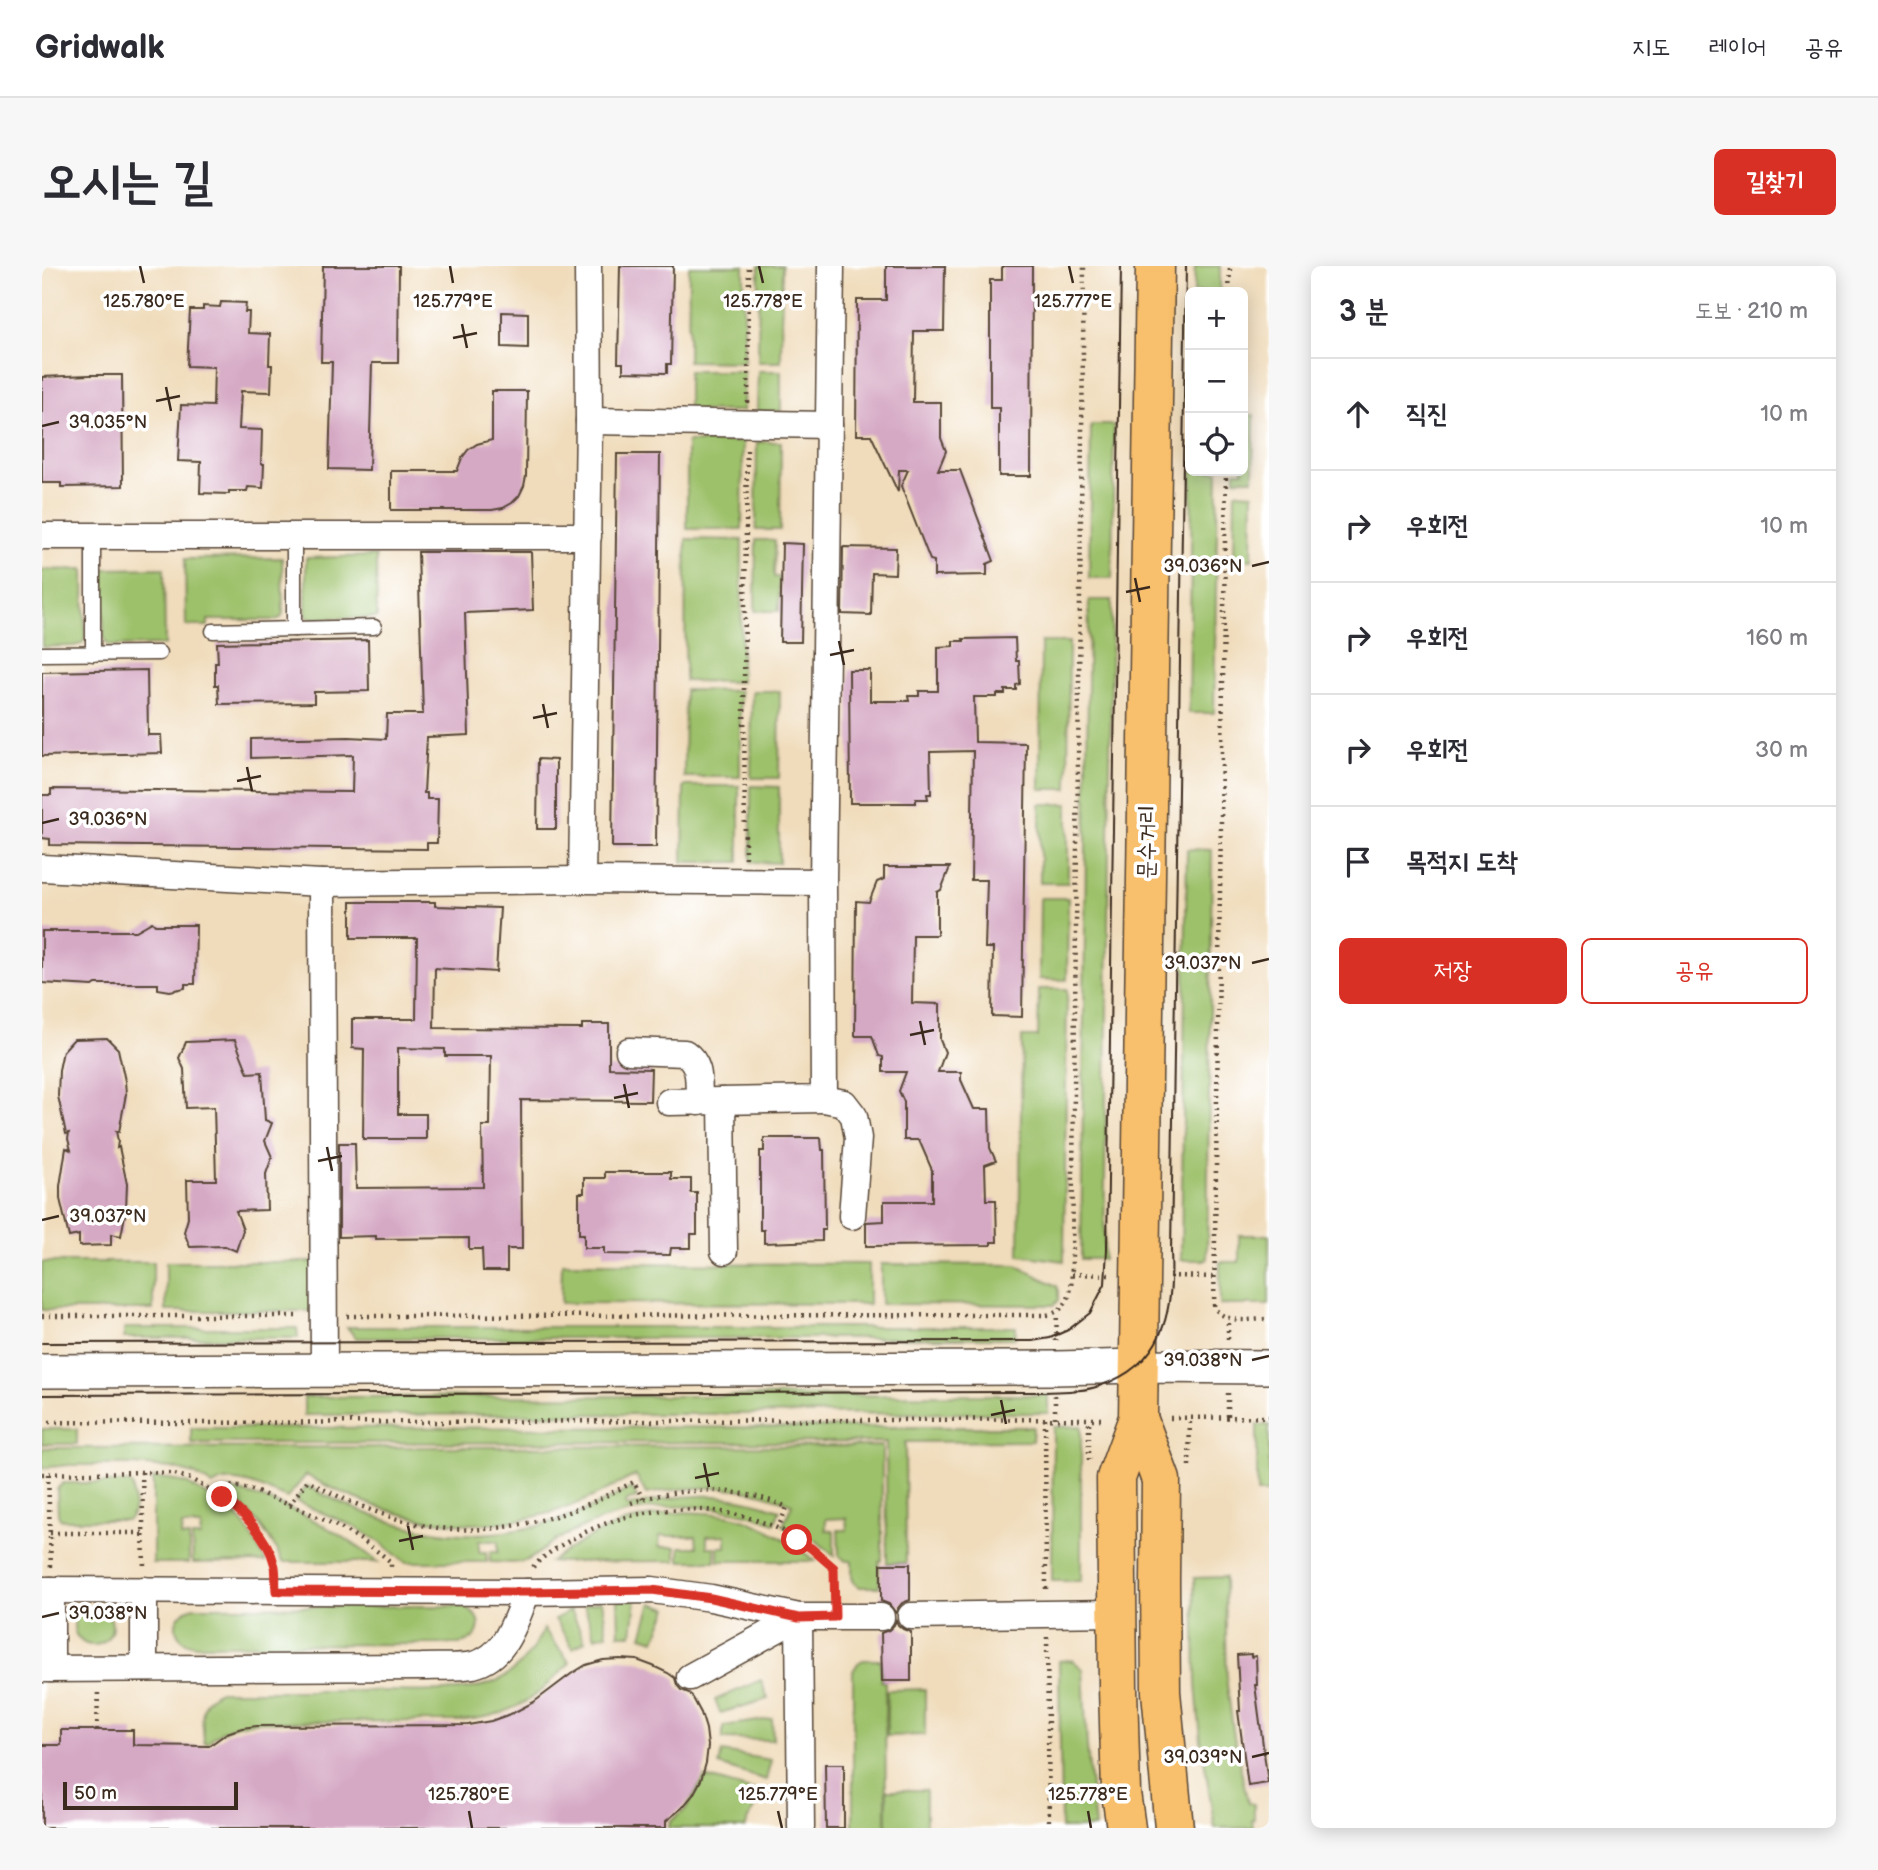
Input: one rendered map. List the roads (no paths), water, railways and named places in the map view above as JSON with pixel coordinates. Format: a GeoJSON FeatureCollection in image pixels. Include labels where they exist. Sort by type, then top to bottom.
{"type":"FeatureCollection","features":[{"type":"Feature","properties":{"kind":"main road","name":"문수거리"},"geometry":{"type":"LineString","coordinates":[[1138,1418],[1155,266]]}},
{"type":"Feature","properties":{"kind":"main road"},"geometry":{"type":"LineString","coordinates":[[1126,1828],[1121,1793],[1116,1613],[1116,1478],[1138,1418]]}},
{"type":"Feature","properties":{"kind":"main road"},"geometry":{"type":"LineString","coordinates":[[1138,1418],[1161,1480],[1161,1692],[1174,1828]]}},
{"type":"Feature","properties":{"kind":"street"},"geometry":{"type":"LineString","coordinates":[[582,880],[588,536],[588,266]]}},
{"type":"Feature","properties":{"kind":"street"},"geometry":{"type":"LineString","coordinates":[[824,1099],[823,882],[831,266]]}},
{"type":"Feature","properties":{"kind":"street"},"geometry":{"type":"LineString","coordinates":[[589,421],[829,425]]}},
{"type":"Feature","properties":{"kind":"street"},"geometry":{"type":"LineString","coordinates":[[42,536],[588,536]]}},
{"type":"Feature","properties":{"kind":"street"},"geometry":{"type":"LineString","coordinates":[[42,868],[322,883],[582,880],[823,882]]}},
{"type":"Feature","properties":{"kind":"street"},"geometry":{"type":"LineString","coordinates":[[322,883],[324,1370]]}},
{"type":"Feature","properties":{"kind":"street"},"geometry":{"type":"LineString","coordinates":[[629,1051],[685,1053],[693,1058],[697,1066],[711,1101],[724,1251]]}},
{"type":"Feature","properties":{"kind":"street"},"geometry":{"type":"LineString","coordinates":[[669,1102],[824,1099],[844,1103],[854,1116],[858,1138],[852,1216]]}},
{"type":"Feature","properties":{"kind":"street"},"geometry":{"type":"LineString","coordinates":[[42,1371],[1269,1367]]}},
{"type":"Feature","properties":{"kind":"street"},"geometry":{"type":"LineString","coordinates":[[527,1592],[506,1642],[493,1656],[473,1665],[47,1669],[47,1590],[652,1590],[711,1598],[799,1618],[881,1617]]}},
{"type":"Feature","properties":{"kind":"street"},"geometry":{"type":"LineString","coordinates":[[144,1590],[144,1668]]}},
{"type":"Feature","properties":{"kind":"street"},"geometry":{"type":"LineString","coordinates":[[911,1616],[1116,1613]]}},
{"type":"Feature","properties":{"kind":"street"},"geometry":{"type":"LineString","coordinates":[[690,1677],[799,1618]]}},
{"type":"Feature","properties":{"kind":"street"},"geometry":{"type":"LineString","coordinates":[[799,1618],[801,1828]]}},
{"type":"Feature","properties":{"kind":"lane"},"geometry":{"type":"LineString","coordinates":[[93,535],[93,654]]}},
{"type":"Feature","properties":{"kind":"lane"},"geometry":{"type":"LineString","coordinates":[[294,535],[294,629]]}},
{"type":"Feature","properties":{"kind":"lane"},"geometry":{"type":"LineString","coordinates":[[213,631],[374,627]]}},
{"type":"Feature","properties":{"kind":"lane"},"geometry":{"type":"LineString","coordinates":[[42,654],[159,653]]}},
{"type":"Feature","properties":{"kind":"tram line"},"geometry":{"type":"LineString","coordinates":[[42,1343],[1032,1341],[1050,1338],[1068,1330],[1090,1313],[1105,1284],[1107,1249],[1121,266]]}},
{"type":"Feature","properties":{"kind":"tram line"},"geometry":{"type":"LineString","coordinates":[[42,1395],[1045,1392],[1093,1388],[1121,1377],[1138,1364],[1151,1350],[1167,1315],[1171,1273],[1186,266]]}}]}
